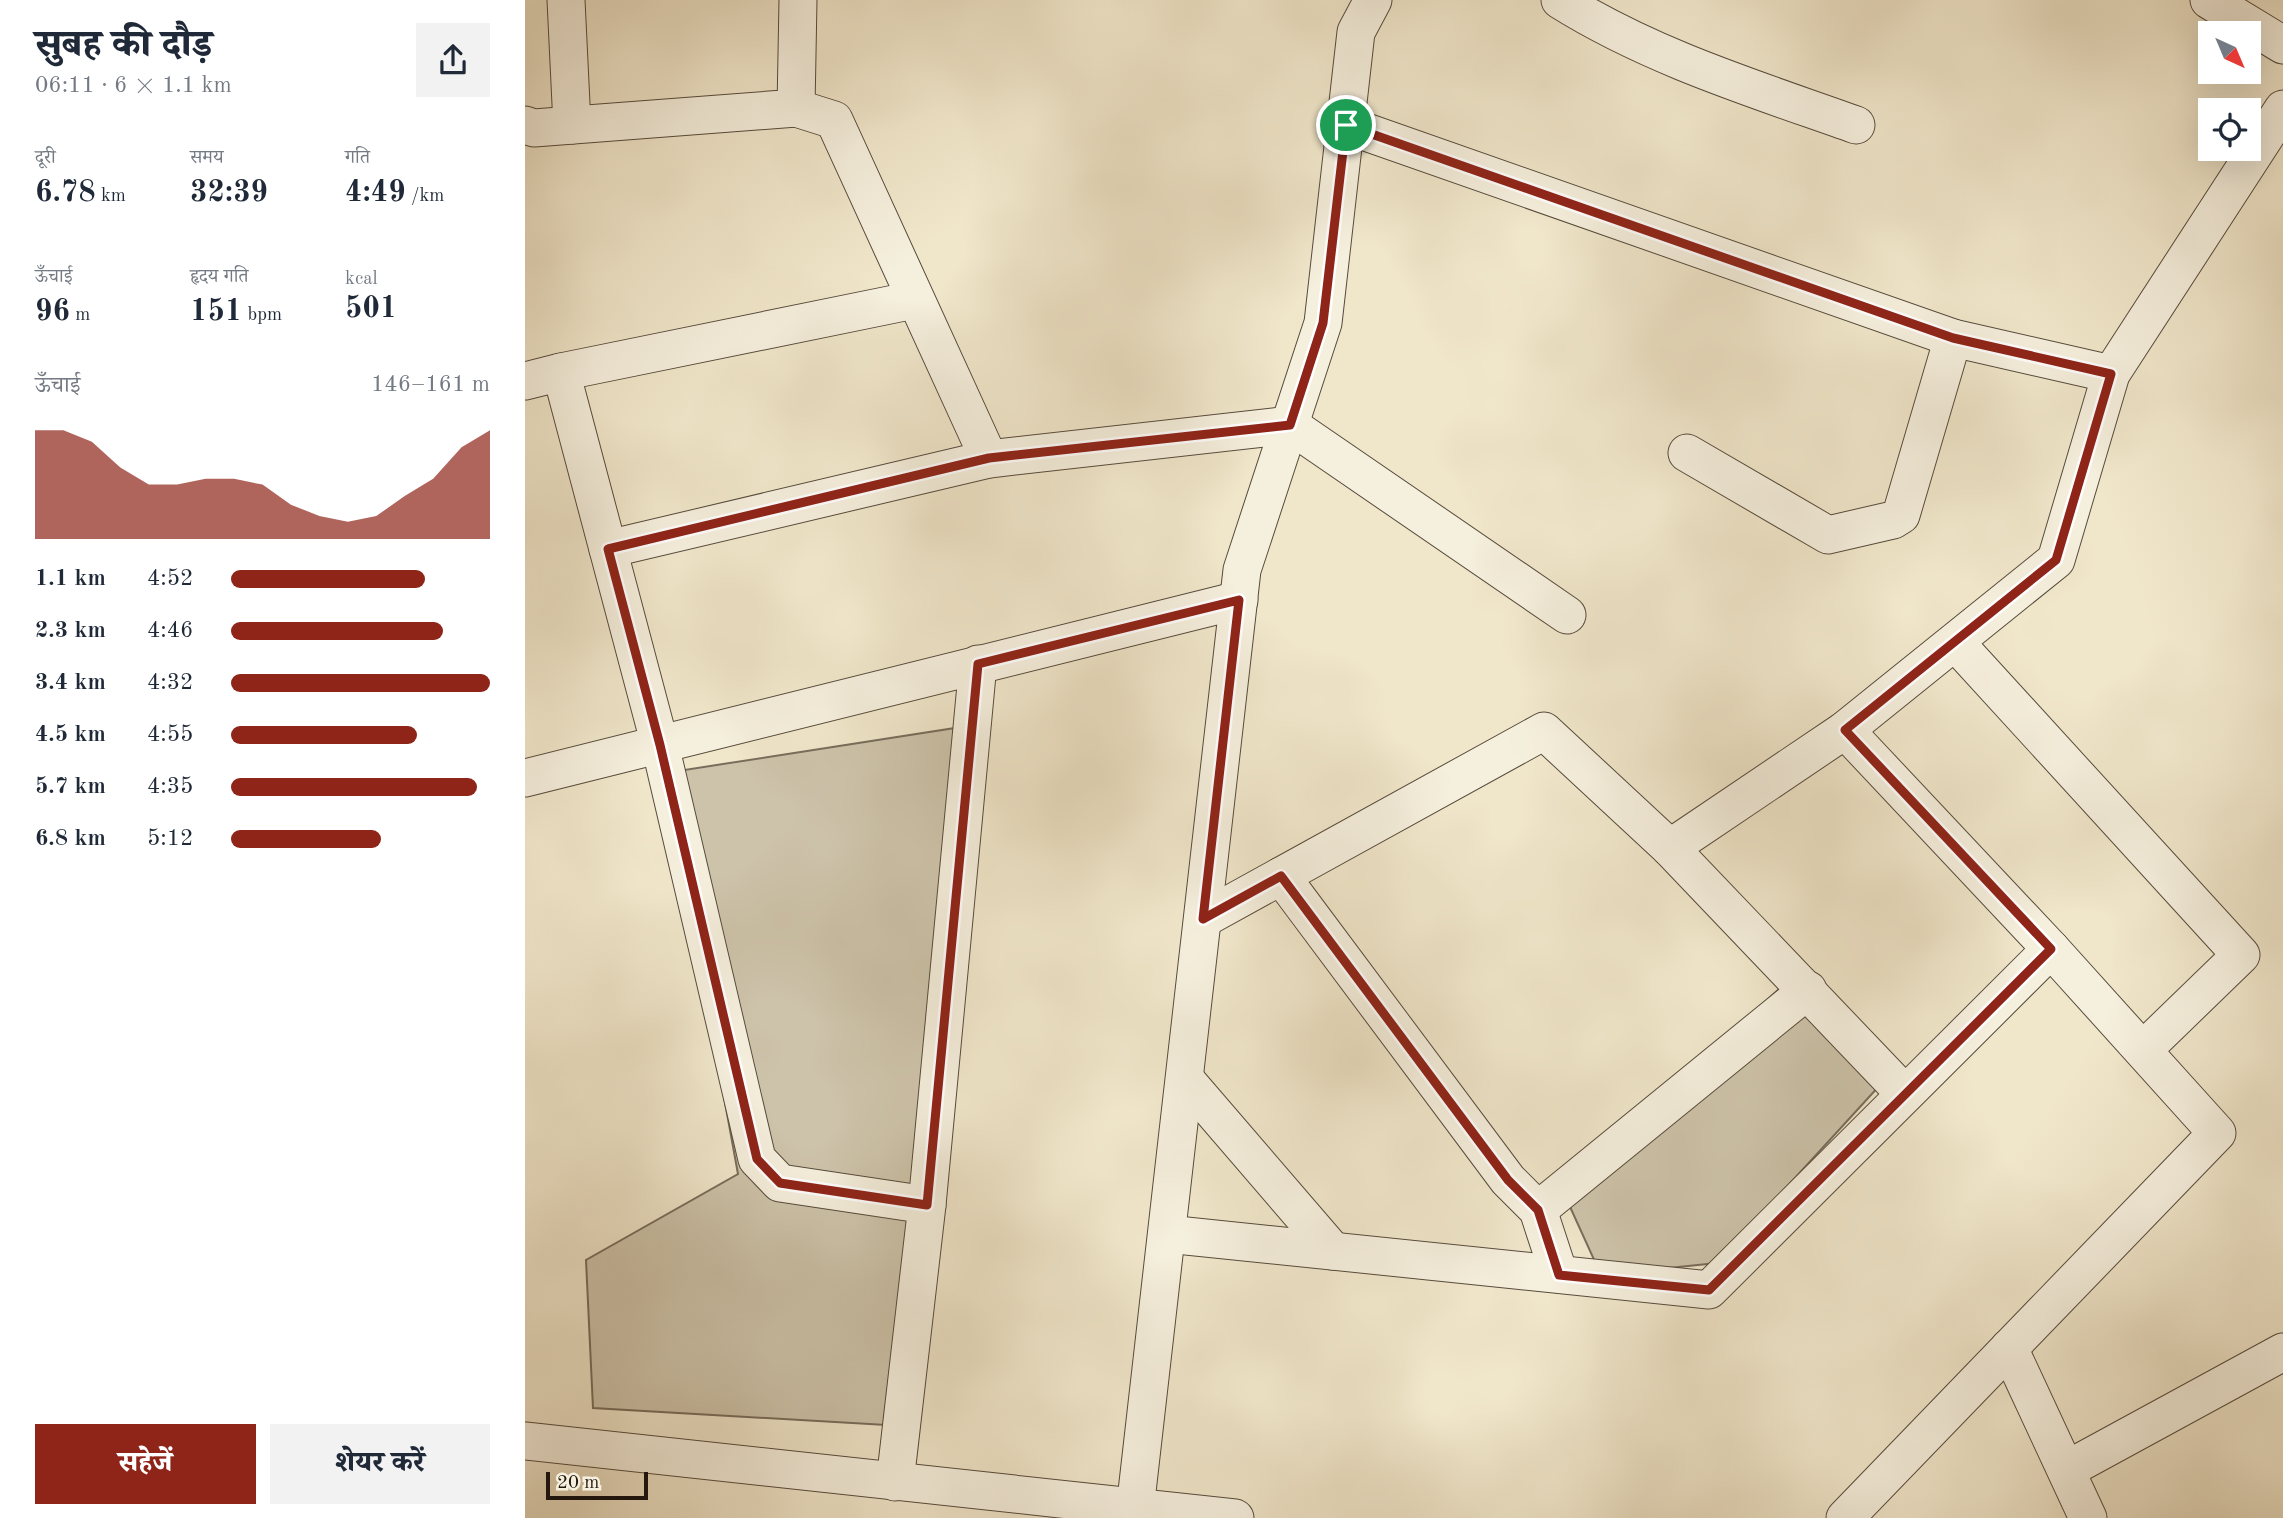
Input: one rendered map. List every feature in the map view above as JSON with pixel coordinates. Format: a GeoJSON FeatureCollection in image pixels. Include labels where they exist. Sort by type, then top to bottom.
{"type":"FeatureCollection","features":[{"type":"Feature","properties":{"kind":"street"},"geometry":{"type":"LineString","coordinates":[[566,0],[572,125]]}},
{"type":"Feature","properties":{"kind":"street"},"geometry":{"type":"LineString","coordinates":[[796,108],[798,0]]}},
{"type":"Feature","properties":{"kind":"street"},"geometry":{"type":"LineString","coordinates":[[1135,1513],[1242,570],[1323,323],[1356,32],[1373,0]]}},
{"type":"Feature","properties":{"kind":"street"},"geometry":{"type":"LineString","coordinates":[[1559,0],[1607,30],[1688,64],[1856,125]]}},
{"type":"Feature","properties":{"kind":"street"},"geometry":{"type":"LineString","coordinates":[[2209,0],[2283,45]]}},
{"type":"Feature","properties":{"kind":"street"},"geometry":{"type":"LineString","coordinates":[[525,125],[534,128],[796,108],[834,120],[914,300],[989,458]]}},
{"type":"Feature","properties":{"kind":"street"},"geometry":{"type":"LineString","coordinates":[[1669,848],[1845,730],[2056,560],[2111,374],[2283,109]]}},
{"type":"Feature","properties":{"kind":"street"},"geometry":{"type":"LineString","coordinates":[[1346,125],[1953,338],[2111,374]]}},
{"type":"Feature","properties":{"kind":"street"},"geometry":{"type":"LineString","coordinates":[[525,381],[914,300]]}},
{"type":"Feature","properties":{"kind":"street"},"geometry":{"type":"LineString","coordinates":[[1687,453],[1828,535],[1893,520],[1901,515],[1953,338]]}},
{"type":"Feature","properties":{"kind":"street"},"geometry":{"type":"LineString","coordinates":[[561,372],[660,745],[757,1159],[780,1183],[927,1205]]}},
{"type":"Feature","properties":{"kind":"street"},"geometry":{"type":"LineString","coordinates":[[608,549],[989,458],[1290,425],[1567,615]]}},
{"type":"Feature","properties":{"kind":"street"},"geometry":{"type":"LineString","coordinates":[[525,778],[1239,600]]}},
{"type":"Feature","properties":{"kind":"street"},"geometry":{"type":"LineString","coordinates":[[1955,642],[2241,955],[2143,1050]]}},
{"type":"Feature","properties":{"kind":"street"},"geometry":{"type":"LineString","coordinates":[[895,1482],[927,1205],[978,664]]}},
{"type":"Feature","properties":{"kind":"street"},"geometry":{"type":"LineString","coordinates":[[1845,730],[2051,949],[2217,1133],[1845,1518]]}},
{"type":"Feature","properties":{"kind":"street"},"geometry":{"type":"LineString","coordinates":[[1203,919],[1545,731],[1669,848],[1905,1094]]}},
{"type":"Feature","properties":{"kind":"street"},"geometry":{"type":"LineString","coordinates":[[1281,876],[1508,1180],[1538,1210],[1559,1275]]}},
{"type":"Feature","properties":{"kind":"street"},"geometry":{"type":"LineString","coordinates":[[1167,1234],[1709,1290],[2051,949]]}},
{"type":"Feature","properties":{"kind":"street"},"geometry":{"type":"LineString","coordinates":[[1538,1210],[1808,990]]}},
{"type":"Feature","properties":{"kind":"street"},"geometry":{"type":"LineString","coordinates":[[1185,1079],[1333,1251]]}},
{"type":"Feature","properties":{"kind":"street"},"geometry":{"type":"LineString","coordinates":[[2009,1348],[2068,1469],[2088,1518]]}},
{"type":"Feature","properties":{"kind":"street"},"geometry":{"type":"LineString","coordinates":[[2068,1469],[2283,1352]]}},
{"type":"Feature","properties":{"kind":"street"},"geometry":{"type":"LineString","coordinates":[[525,1441],[895,1482],[1135,1513],[1235,1518]]}},
{"type":"Feature","properties":{"kind":"shaded area"},"geometry":{"type":"Polygon","coordinates":[[[955,728],[927,1173],[886,1425],[593,1408],[586,1260],[738,1174],[665,773],[955,728]]]}},
{"type":"Feature","properties":{"kind":"shaded area"},"geometry":{"type":"Polygon","coordinates":[[[1791,978],[1881,1084],[1717,1263],[1601,1275],[1561,1187],[1791,978]]]}},
{"type":"Feature","properties":{"kind":"route"},"geometry":{"type":"LineString","coordinates":[[1346,125],[1953,338],[2111,374],[2056,560],[1845,730],[2051,949],[1709,1290],[1559,1275],[1538,1210],[1508,1180],[1281,876],[1203,919],[1239,600],[978,664],[927,1205],[780,1183],[757,1159],[660,745],[608,549],[989,458],[1290,425],[1323,323],[1346,125]]}}]}
